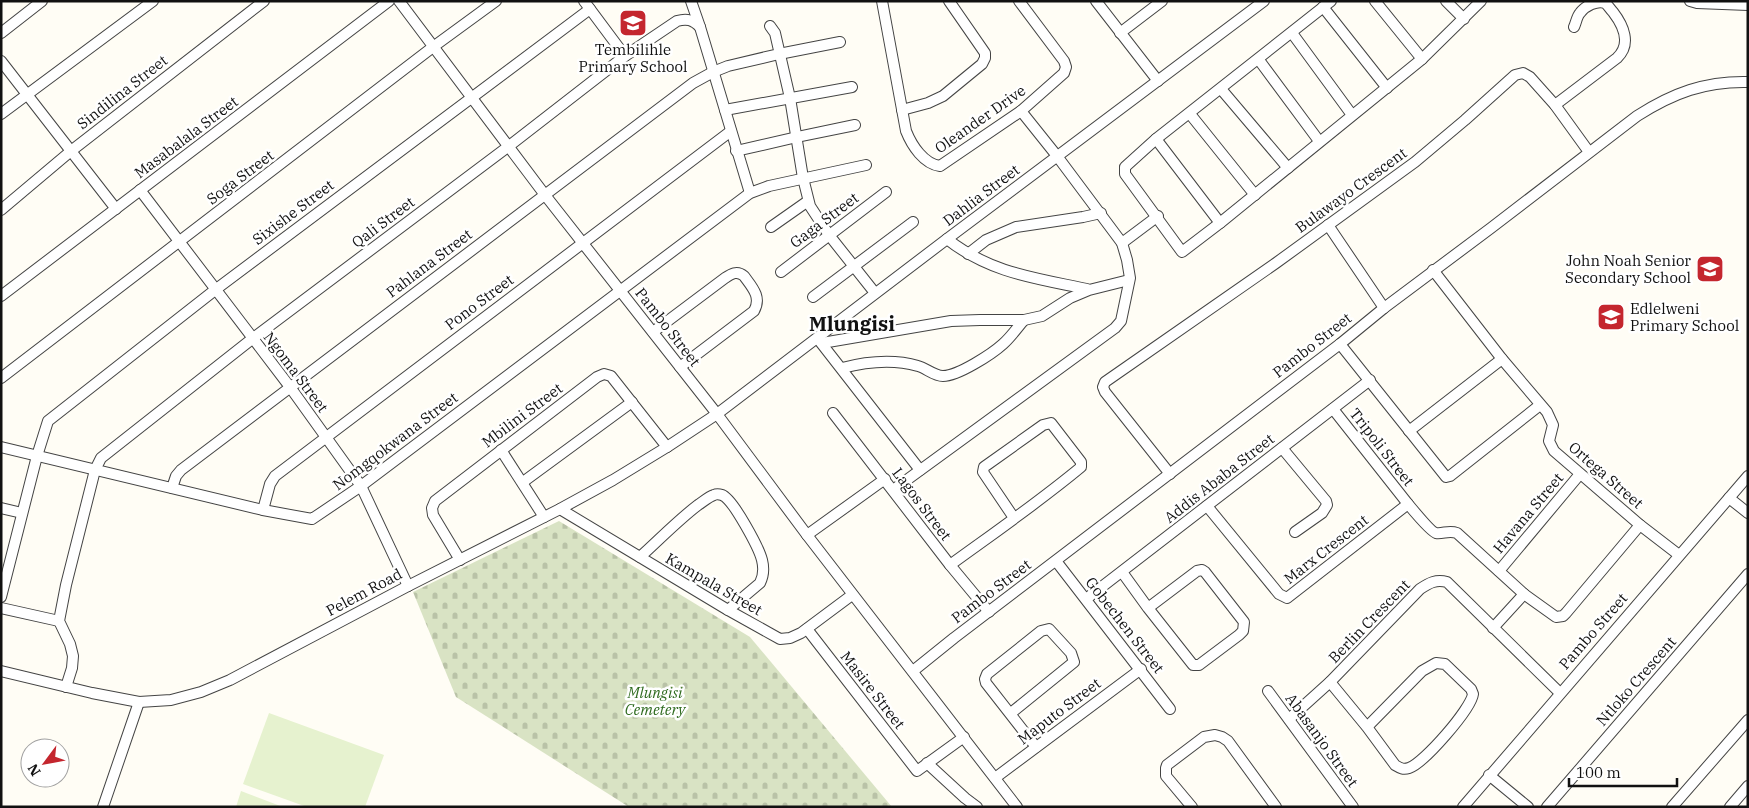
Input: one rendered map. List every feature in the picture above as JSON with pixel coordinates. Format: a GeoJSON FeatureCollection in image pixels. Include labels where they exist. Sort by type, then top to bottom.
{"type":"FeatureCollection","features":[{"type":"Feature","properties":{"kind":"street"},"geometry":{"type":"LineString","coordinates":[[1,33],[42,1]]}},
{"type":"Feature","properties":{"kind":"street"},"geometry":{"type":"LineString","coordinates":[[1,114],[152,1]]}},
{"type":"Feature","properties":{"kind":"street","name":"Sindilina Street"},"geometry":{"type":"LineString","coordinates":[[1,210],[71,151],[264,1]]}},
{"type":"Feature","properties":{"kind":"street","name":"Masabalala Street"},"geometry":{"type":"LineString","coordinates":[[1,296],[389,1]]}},
{"type":"Feature","properties":{"kind":"street","name":"Pambo Street"},"geometry":{"type":"LineString","coordinates":[[399,1],[545,195],[717,414],[852,594],[1018,807]]}},
{"type":"Feature","properties":{"kind":"street","name":"Soga Street"},"geometry":{"type":"LineString","coordinates":[[1,378],[433,47],[496,1]]}},
{"type":"Feature","properties":{"kind":"street"},"geometry":{"type":"LineString","coordinates":[[691,1],[750,193]]}},
{"type":"Feature","properties":{"kind":"street","name":"Oleander Drive"},"geometry":{"type":"LineString","coordinates":[[882,1],[906,131],[916,149],[927,160],[940,166],[1021,111],[1060,78],[1066,67],[1064,61],[1019,1]]}},
{"type":"Feature","properties":{"kind":"street"},"geometry":{"type":"LineString","coordinates":[[1096,1],[1158,81]]}},
{"type":"Feature","properties":{"kind":"street"},"geometry":{"type":"LineString","coordinates":[[1120,33],[1162,1]]}},
{"type":"Feature","properties":{"kind":"street","name":"Dahlia Street"},"geometry":{"type":"LineString","coordinates":[[717,414],[819,340],[875,293],[1264,1]]}},
{"type":"Feature","properties":{"kind":"street"},"geometry":{"type":"LineString","coordinates":[[1375,1],[1422,59]]}},
{"type":"Feature","properties":{"kind":"street"},"geometry":{"type":"LineString","coordinates":[[1446,1],[1464,19]]}},
{"type":"Feature","properties":{"kind":"street"},"geometry":{"type":"LineString","coordinates":[[1387,88],[1327,4],[1259,60],[1156,139],[1127,164],[1125,174],[1158,216],[1182,252],[1255,195],[1319,141],[1387,88],[1422,59],[1481,1]]}},
{"type":"Feature","properties":{"kind":"street"},"geometry":{"type":"LineString","coordinates":[[1690,1],[1697,3],[1748,5]]}},
{"type":"Feature","properties":{"kind":"street"},"geometry":{"type":"LineString","coordinates":[[1556,105],[1618,58],[1624,49],[1626,41],[1624,31],[1618,19],[1603,2],[1592,3],[1580,13],[1574,27]]}},
{"type":"Feature","properties":{"kind":"street"},"geometry":{"type":"LineString","coordinates":[[902,110],[928,103],[943,96],[982,64],[985,58],[984,53],[955,3]]}},
{"type":"Feature","properties":{"kind":"street"},"geometry":{"type":"LineString","coordinates":[[587,5],[625,56]]}},
{"type":"Feature","properties":{"kind":"street","name":"Sixishe Street"},"geometry":{"type":"LineString","coordinates":[[1,597],[36,456],[48,421],[215,290],[471,96],[587,5]]}},
{"type":"Feature","properties":{"kind":"street","name":"Qali Street"},"geometry":{"type":"LineString","coordinates":[[95,470],[98,462],[104,456],[252,339],[509,146],[625,56],[677,21],[691,20],[700,27]]}},
{"type":"Feature","properties":{"kind":"street"},"geometry":{"type":"LineString","coordinates":[[770,26],[775,33],[790,98],[808,201],[812,211],[875,293]]}},
{"type":"Feature","properties":{"kind":"street"},"geometry":{"type":"LineString","coordinates":[[1292,33],[1352,115]]}},
{"type":"Feature","properties":{"kind":"street","name":"Pahlana Street"},"geometry":{"type":"LineString","coordinates":[[172,488],[176,476],[181,470],[693,83],[713,72],[779,54],[840,42]]}},
{"type":"Feature","properties":{"kind":"street"},"geometry":{"type":"LineString","coordinates":[[1259,60],[1319,141]]}},
{"type":"Feature","properties":{"kind":"street"},"geometry":{"type":"LineString","coordinates":[[1,61],[116,209]]}},
{"type":"Feature","properties":{"kind":"street","name":"Bulawayo Crescent"},"geometry":{"type":"LineString","coordinates":[[1170,474],[1106,395],[1103,387],[1105,382],[1415,162],[1516,75],[1523,73],[1530,76],[1556,105],[1589,152]]}},
{"type":"Feature","properties":{"kind":"street","name":"Pambo Street"},"geometry":{"type":"LineString","coordinates":[[913,671],[1340,344],[1433,270],[1638,116],[1659,102],[1677,94],[1709,85],[1727,82],[1748,82]]}},
{"type":"Feature","properties":{"kind":"street"},"geometry":{"type":"LineString","coordinates":[[725,110],[852,87]]}},
{"type":"Feature","properties":{"kind":"street"},"geometry":{"type":"LineString","coordinates":[[1221,89],[1288,168]]}},
{"type":"Feature","properties":{"kind":"street"},"geometry":{"type":"LineString","coordinates":[[893,490],[1119,325],[1130,280],[1122,243],[1101,213],[1021,111]]}},
{"type":"Feature","properties":{"kind":"street"},"geometry":{"type":"LineString","coordinates":[[1190,114],[1255,195]]}},
{"type":"Feature","properties":{"kind":"street"},"geometry":{"type":"LineString","coordinates":[[736,151],[856,125]]}},
{"type":"Feature","properties":{"kind":"street","name":"Pono Street"},"geometry":{"type":"LineString","coordinates":[[263,510],[273,478],[730,131]]}},
{"type":"Feature","properties":{"kind":"street"},"geometry":{"type":"LineString","coordinates":[[1156,139],[1220,223]]}},
{"type":"Feature","properties":{"kind":"street","name":"Nomgqokwana Street"},"geometry":{"type":"LineString","coordinates":[[1,447],[263,510],[312,519],[362,486],[750,193],[803,178],[866,165]]}},
{"type":"Feature","properties":{"kind":"street","name":"Ngoma Street"},"geometry":{"type":"LineString","coordinates":[[140,190],[290,387],[362,486],[408,586]]}},
{"type":"Feature","properties":{"kind":"street","name":"Gaga Street"},"geometry":{"type":"LineString","coordinates":[[781,272],[886,192]]}},
{"type":"Feature","properties":{"kind":"street"},"geometry":{"type":"LineString","coordinates":[[771,227],[808,201]]}},
{"type":"Feature","properties":{"kind":"street"},"geometry":{"type":"LineString","coordinates":[[968,254],[986,240],[1016,227],[1101,213]]}},
{"type":"Feature","properties":{"kind":"street"},"geometry":{"type":"LineString","coordinates":[[1122,243],[1158,216]]}},
{"type":"Feature","properties":{"kind":"street"},"geometry":{"type":"LineString","coordinates":[[813,296],[913,222]]}},
{"type":"Feature","properties":{"kind":"street"},"geometry":{"type":"LineString","coordinates":[[1328,225],[1384,308]]}},
{"type":"Feature","properties":{"kind":"street"},"geometry":{"type":"LineString","coordinates":[[947,239],[986,264],[1005,271],[1089,290]]}},
{"type":"Feature","properties":{"kind":"street","name":"Ortega Street"},"geometry":{"type":"LineString","coordinates":[[1433,270],[1552,420],[1553,425],[1549,436],[1550,444],[1554,451],[1640,525],[1679,555]]}},
{"type":"Feature","properties":{"kind":"street"},"geometry":{"type":"LineString","coordinates":[[653,332],[724,278],[735,273],[741,273],[744,276],[757,295],[757,305],[754,311],[680,367]]}},
{"type":"Feature","properties":{"kind":"street"},"geometry":{"type":"LineString","coordinates":[[819,340],[951,321],[1024,320],[1042,316],[1070,298],[1089,290],[1130,280]]}},
{"type":"Feature","properties":{"kind":"street"},"geometry":{"type":"LineString","coordinates":[[842,368],[862,364],[901,363],[920,367],[939,375],[949,375],[974,363],[999,347],[1024,320]]}},
{"type":"Feature","properties":{"kind":"street"},"geometry":{"type":"LineString","coordinates":[[819,340],[920,470]]}},
{"type":"Feature","properties":{"kind":"street"},"geometry":{"type":"LineString","coordinates":[[1340,344],[1444,476],[1448,477],[1540,405]]}},
{"type":"Feature","properties":{"kind":"street"},"geometry":{"type":"LineString","coordinates":[[1409,431],[1502,359]]}},
{"type":"Feature","properties":{"kind":"street","name":"Mbilini Street"},"geometry":{"type":"LineString","coordinates":[[460,560],[433,515],[433,504],[436,499],[601,375],[608,374],[610,376],[667,447]]}},
{"type":"Feature","properties":{"kind":"street","name":"Addis Ababa Street"},"geometry":{"type":"LineString","coordinates":[[1086,599],[1370,380]]}},
{"type":"Feature","properties":{"kind":"street"},"geometry":{"type":"LineString","coordinates":[[523,482],[632,402]]}},
{"type":"Feature","properties":{"kind":"street","name":"Tripoli Street"},"geometry":{"type":"LineString","coordinates":[[1333,409],[1430,530],[1434,533],[1451,531],[1456,533],[1524,594],[1556,617],[1563,616],[1640,525]]}},
{"type":"Feature","properties":{"kind":"street","name":"Lagos Street"},"geometry":{"type":"LineString","coordinates":[[833,413],[950,565],[989,612]]}},
{"type":"Feature","properties":{"kind":"street","name":"Pelem Road"},"geometry":{"type":"LineString","coordinates":[[1,671],[139,702],[171,700],[214,687],[560,509],[613,480],[717,414]]}},
{"type":"Feature","properties":{"kind":"street"},"geometry":{"type":"LineString","coordinates":[[950,565],[1014,518],[1082,467],[1081,462],[1051,423],[1043,424],[984,467],[983,472],[1014,518]]}},
{"type":"Feature","properties":{"kind":"street"},"geometry":{"type":"LineString","coordinates":[[1282,448],[1326,501],[1327,505],[1322,513],[1295,532]]}},
{"type":"Feature","properties":{"kind":"street"},"geometry":{"type":"LineString","coordinates":[[502,450],[544,517]]}},
{"type":"Feature","properties":{"kind":"street"},"geometry":{"type":"LineString","coordinates":[[66,687],[72,668],[73,656],[59,621],[66,585],[95,470]]}},
{"type":"Feature","properties":{"kind":"street","name":"Havana Street"},"geometry":{"type":"LineString","coordinates":[[1499,571],[1580,474]]}},
{"type":"Feature","properties":{"kind":"street","name":"Pambo Street"},"geometry":{"type":"LineString","coordinates":[[1463,807],[1748,476]]}},
{"type":"Feature","properties":{"kind":"street"},"geometry":{"type":"LineString","coordinates":[[807,535],[885,479]]}},
{"type":"Feature","properties":{"kind":"street"},"geometry":{"type":"LineString","coordinates":[[640,557],[685,515],[709,497],[715,494],[722,494],[732,503],[737,511],[758,551],[763,565],[763,577],[760,583],[728,610]]}},
{"type":"Feature","properties":{"kind":"street"},"geometry":{"type":"LineString","coordinates":[[1729,498],[1748,513]]}},
{"type":"Feature","properties":{"kind":"street","name":"Marx Crescent"},"geometry":{"type":"LineString","coordinates":[[1207,506],[1279,594],[1287,598],[1408,504]]}},
{"type":"Feature","properties":{"kind":"street"},"geometry":{"type":"LineString","coordinates":[[1,508],[22,513]]}},
{"type":"Feature","properties":{"kind":"street","name":"Kampala Street"},"geometry":{"type":"LineString","coordinates":[[560,509],[780,639],[790,638],[852,594]]}},
{"type":"Feature","properties":{"kind":"street","name":"Gobechen Street"},"geometry":{"type":"LineString","coordinates":[[1056,560],[1170,709]]}},
{"type":"Feature","properties":{"kind":"street"},"geometry":{"type":"LineString","coordinates":[[1122,572],[1148,608],[1193,665],[1199,665],[1239,635],[1244,627],[1244,622],[1202,570],[1197,571],[1148,608]]}},
{"type":"Feature","properties":{"kind":"street","name":"Ntloko Crescent"},"geometry":{"type":"LineString","coordinates":[[1547,807],[1748,574]]}},
{"type":"Feature","properties":{"kind":"street","name":"Berlin Crescent"},"geometry":{"type":"LineString","coordinates":[[1289,719],[1330,682],[1420,589],[1434,581],[1447,582],[1560,693]]}},
{"type":"Feature","properties":{"kind":"street"},"geometry":{"type":"LineString","coordinates":[[1493,628],[1524,594]]}},
{"type":"Feature","properties":{"kind":"street"},"geometry":{"type":"LineString","coordinates":[[1,608],[59,621]]}},
{"type":"Feature","properties":{"kind":"street","name":"Masire Street"},"geometry":{"type":"LineString","coordinates":[[806,628],[916,771],[927,763]]}},
{"type":"Feature","properties":{"kind":"street"},"geometry":{"type":"LineString","coordinates":[[1011,713],[1074,662],[1071,653],[1049,628],[1041,631],[986,676],[986,683],[1036,747]]}},
{"type":"Feature","properties":{"kind":"street"},"geometry":{"type":"LineString","coordinates":[[1330,682],[1395,765],[1401,768],[1410,768],[1424,758],[1444,736],[1469,703],[1473,694],[1471,689],[1445,664],[1436,663],[1422,671],[1367,727]]}},
{"type":"Feature","properties":{"kind":"street","name":"Maputo Street"},"geometry":{"type":"LineString","coordinates":[[996,778],[1141,669]]}},
{"type":"Feature","properties":{"kind":"street","name":"Abasanjo Street"},"geometry":{"type":"LineString","coordinates":[[1268,691],[1353,807]]}},
{"type":"Feature","properties":{"kind":"street"},"geometry":{"type":"LineString","coordinates":[[103,807],[139,702]]}},
{"type":"Feature","properties":{"kind":"street"},"geometry":{"type":"LineString","coordinates":[[1672,807],[1748,720]]}},
{"type":"Feature","properties":{"kind":"street"},"geometry":{"type":"LineString","coordinates":[[1192,807],[1166,776],[1166,768],[1167,765],[1198,741],[1215,735],[1228,741],[1276,807]]}},
{"type":"Feature","properties":{"kind":"street"},"geometry":{"type":"LineString","coordinates":[[964,737],[927,763],[977,807]]}},
{"type":"Feature","properties":{"kind":"street"},"geometry":{"type":"LineString","coordinates":[[1489,775],[1528,807]]}},
{"type":"Feature","properties":{"kind":"street"},"geometry":{"type":"LineString","coordinates":[[1730,807],[1748,786]]}},
{"type":"Feature","properties":{"kind":"green space","name":"Mlungisi Cemetery"},"geometry":{"type":"Polygon","coordinates":[[[559,521],[750,637],[892,807],[629,807],[456,697],[413,592],[559,521]]]}},
{"type":"Feature","properties":{"kind":"green space"},"geometry":{"type":"Polygon","coordinates":[[[269,713],[384,755],[365,807],[307,807],[243,784],[269,713]]]}},
{"type":"Feature","properties":{"kind":"green space"},"geometry":{"type":"Polygon","coordinates":[[[241,791],[283,807],[236,807],[241,791]]]}},
{"type":"Feature","properties":{"kind":"place","name":"Tembilihle Primary School"},"geometry":{"type":"Point","coordinates":[633,23]}},
{"type":"Feature","properties":{"kind":"place","name":"John Noah Senior Secondary School"},"geometry":{"type":"Point","coordinates":[1710,269]}},
{"type":"Feature","properties":{"kind":"place","name":"Edlelweni Primary School"},"geometry":{"type":"Point","coordinates":[1611,317]}},
{"type":"Feature","properties":{"kind":"district","name":"Mlungisi"},"geometry":{"type":"Point","coordinates":[852,323]}}]}
